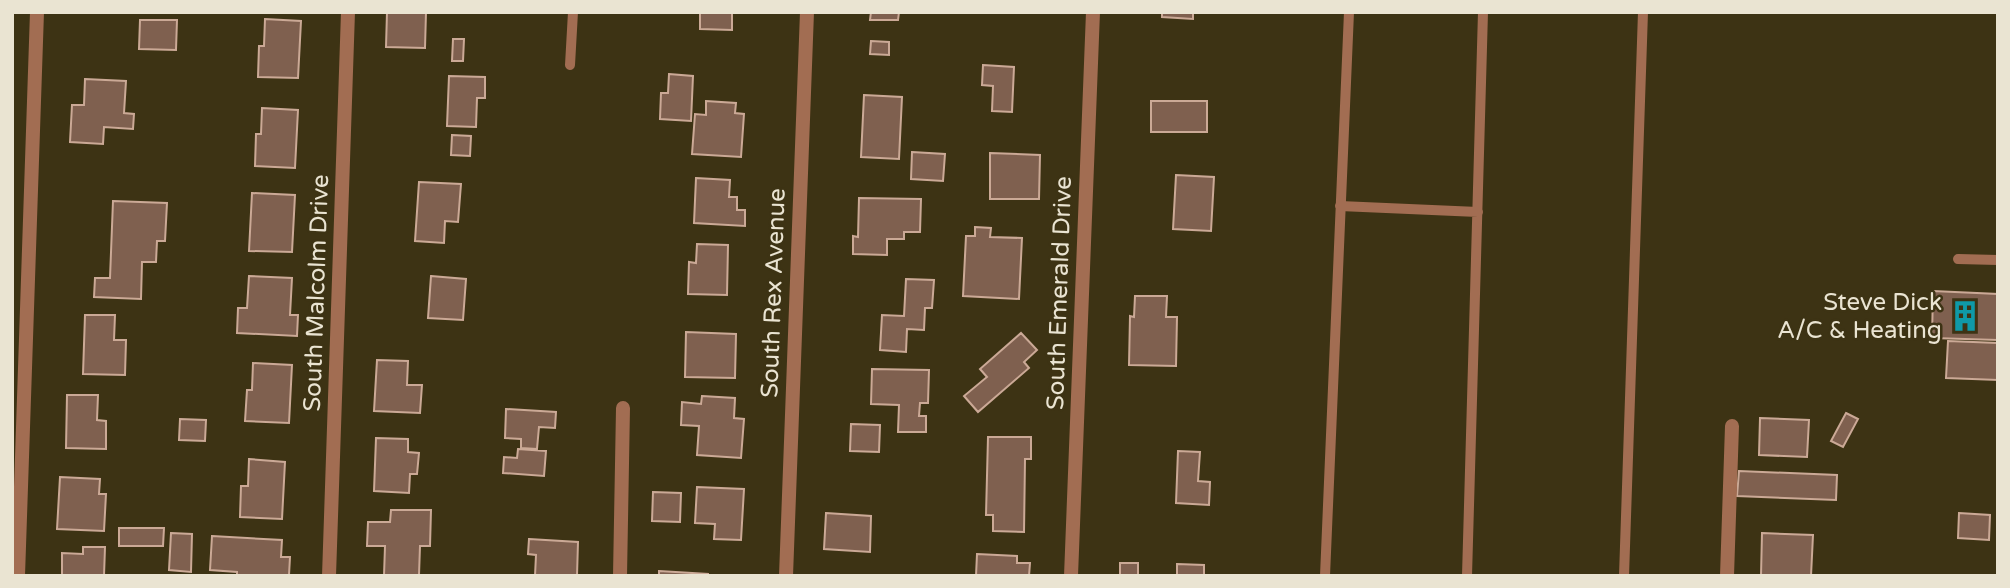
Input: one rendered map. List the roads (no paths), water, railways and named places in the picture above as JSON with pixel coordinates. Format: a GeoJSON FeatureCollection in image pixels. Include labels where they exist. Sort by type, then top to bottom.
{"type":"FeatureCollection","features":[{"type":"Feature","properties":{"kind":"street"},"geometry":{"type":"LineString","coordinates":[[18,576],[37,12]]}},
{"type":"Feature","properties":{"kind":"street","name":"South Malcolm Drive"},"geometry":{"type":"LineString","coordinates":[[329,576],[348,12]]}},
{"type":"Feature","properties":{"kind":"street","name":"South Rex Avenue"},"geometry":{"type":"LineString","coordinates":[[786,576],[807,12]]}},
{"type":"Feature","properties":{"kind":"street","name":"South Emerald Drive"},"geometry":{"type":"LineString","coordinates":[[1071,576],[1093,12]]}},
{"type":"Feature","properties":{"kind":"street"},"geometry":{"type":"LineString","coordinates":[[620,576],[623,408]]}},
{"type":"Feature","properties":{"kind":"street"},"geometry":{"type":"LineString","coordinates":[[1727,576],[1732,426]]}},
{"type":"Feature","properties":{"kind":"lane"},"geometry":{"type":"LineString","coordinates":[[570,65],[573,12]]}},
{"type":"Feature","properties":{"kind":"lane"},"geometry":{"type":"LineString","coordinates":[[1325,576],[1349,12]]}},
{"type":"Feature","properties":{"kind":"lane"},"geometry":{"type":"LineString","coordinates":[[1468,576],[1483,12]]}},
{"type":"Feature","properties":{"kind":"lane"},"geometry":{"type":"LineString","coordinates":[[1624,576],[1643,12]]}},
{"type":"Feature","properties":{"kind":"lane"},"geometry":{"type":"LineString","coordinates":[[1340,206],[1478,212]]}},
{"type":"Feature","properties":{"kind":"lane"},"geometry":{"type":"LineString","coordinates":[[1958,259],[1998,260]]}},
{"type":"Feature","properties":{"kind":"place","name":"Steve Dick A/C & Heating"},"geometry":{"type":"Point","coordinates":[1965,316]}}]}
